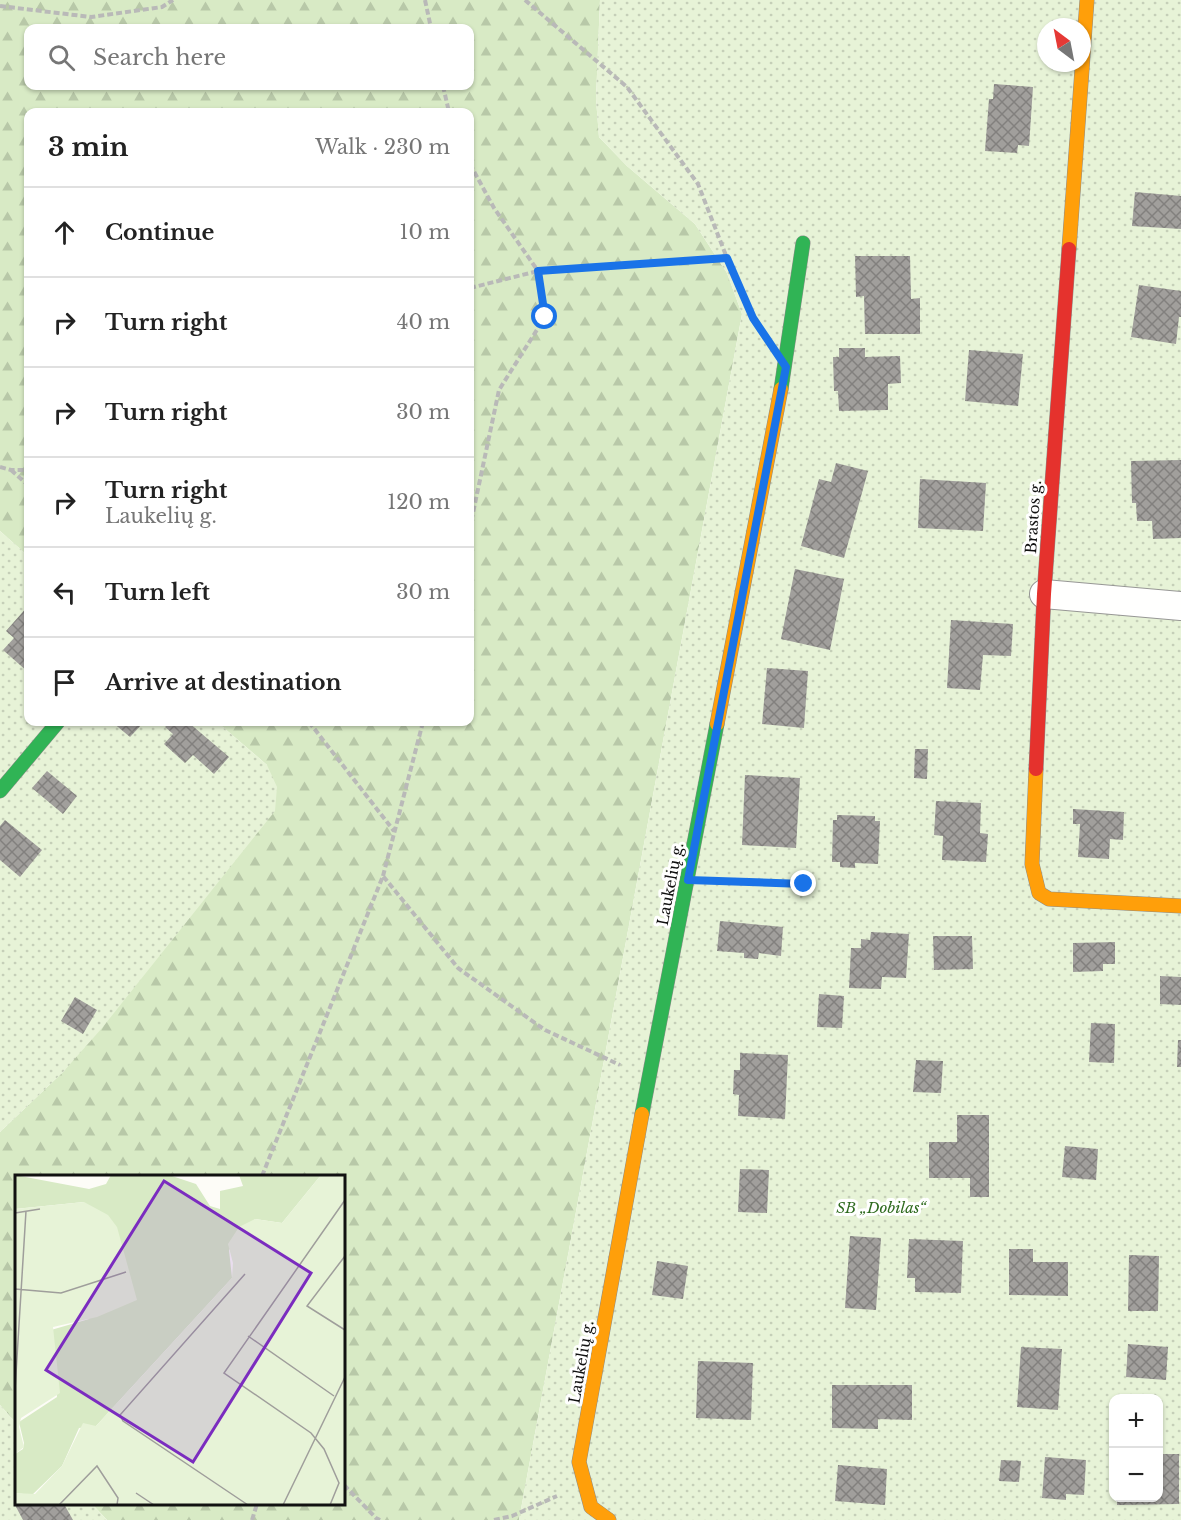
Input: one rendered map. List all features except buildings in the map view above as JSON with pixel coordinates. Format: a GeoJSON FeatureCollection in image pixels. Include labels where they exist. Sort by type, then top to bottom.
{"type":"FeatureCollection","features":[{"type":"Feature","properties":{"kind":"street","name":"Brastos g."},"geometry":{"type":"LineString","coordinates":[[1087,0],[1044,594],[1032,864],[1039,892],[1048,899],[1181,906]]}},
{"type":"Feature","properties":{"kind":"street","name":"Laukelių g."},"geometry":{"type":"LineString","coordinates":[[609,1520],[591,1507],[579,1462],[649,1078],[786,367],[803,243]]}},
{"type":"Feature","properties":{"kind":"street"},"geometry":{"type":"LineString","coordinates":[[1044,594],[1181,606]]}},
{"type":"Feature","properties":{"kind":"street"},"geometry":{"type":"LineString","coordinates":[[0,791],[55,726]]}},
{"type":"Feature","properties":{"kind":"path"},"geometry":{"type":"LineString","coordinates":[[0,6],[91,17],[162,7],[173,0]]}},
{"type":"Feature","properties":{"kind":"path"},"geometry":{"type":"LineString","coordinates":[[426,0],[430,24]]}},
{"type":"Feature","properties":{"kind":"path"},"geometry":{"type":"LineString","coordinates":[[525,0],[627,87],[698,184],[727,258],[759,328]]}},
{"type":"Feature","properties":{"kind":"path"},"geometry":{"type":"LineString","coordinates":[[444,90],[448,108]]}},
{"type":"Feature","properties":{"kind":"path"},"geometry":{"type":"LineString","coordinates":[[474,171],[494,208],[538,271],[545,317],[499,390],[474,508]]}},
{"type":"Feature","properties":{"kind":"path"},"geometry":{"type":"LineString","coordinates":[[474,287],[538,271],[727,258]]}},
{"type":"Feature","properties":{"kind":"path"},"geometry":{"type":"LineString","coordinates":[[0,467],[24,470]]}},
{"type":"Feature","properties":{"kind":"path"},"geometry":{"type":"LineString","coordinates":[[10,470],[24,482]]}},
{"type":"Feature","properties":{"kind":"path"},"geometry":{"type":"LineString","coordinates":[[312,726],[394,831]]}},
{"type":"Feature","properties":{"kind":"path"},"geometry":{"type":"LineString","coordinates":[[262,1175],[383,876],[422,726]]}},
{"type":"Feature","properties":{"kind":"path"},"geometry":{"type":"LineString","coordinates":[[383,876],[458,968],[545,1030],[649,1078]]}},
{"type":"Feature","properties":{"kind":"path"},"geometry":{"type":"LineString","coordinates":[[688,880],[804,884],[814,891]]}},
{"type":"Feature","properties":{"kind":"path"},"geometry":{"type":"LineString","coordinates":[[345,1486],[380,1520]]}},
{"type":"Feature","properties":{"kind":"path"},"geometry":{"type":"LineString","coordinates":[[494,1520],[512,1516],[565,1492],[585,1487]]}},
{"type":"Feature","properties":{"kind":"path"},"geometry":{"type":"LineString","coordinates":[[252,1520],[256,1505]]}},
{"type":"Feature","properties":{"kind":"green space"},"geometry":{"type":"Polygon","coordinates":[[[0,0],[600,0],[596,99],[599,137],[627,166],[695,224],[727,273],[742,314],[519,1520],[107,1520],[93,1505],[345,1505],[345,1175],[15,1175],[15,1422],[0,1405],[0,1132],[64,1071],[267,765],[222,726],[474,726],[474,108],[24,108],[24,552],[0,531],[0,0]]]}},
{"type":"Feature","properties":{"kind":"green space","name":"SB „Dobilas“"},"geometry":{"type":"Polygon","coordinates":[[[600,0],[1181,0],[1181,1520],[519,1520],[742,314],[727,273],[695,224],[627,166],[599,137],[596,99],[600,0]]]}},
{"type":"Feature","properties":{"kind":"green space"},"geometry":{"type":"Polygon","coordinates":[[[0,531],[24,552],[24,726],[222,726],[267,765],[277,787],[275,811],[102,1028],[64,1071],[0,1132],[0,531]]]}},
{"type":"Feature","properties":{"kind":"green space"},"geometry":{"type":"Polygon","coordinates":[[[0,1405],[15,1422],[15,1505],[93,1505],[107,1520],[0,1520],[0,1405]]]}},
{"type":"Feature","properties":{"kind":"traffic: fast"},"geometry":{"type":"LineString","coordinates":[[781,389],[803,243]]}},
{"type":"Feature","properties":{"kind":"traffic: fast"},"geometry":{"type":"LineString","coordinates":[[642,1114],[717,724]]}},
{"type":"Feature","properties":{"kind":"traffic: fast"},"geometry":{"type":"LineString","coordinates":[[0,791],[55,726]]}},
{"type":"Feature","properties":{"kind":"traffic: slow"},"geometry":{"type":"LineString","coordinates":[[1069,249],[1087,0]]}},
{"type":"Feature","properties":{"kind":"traffic: slow"},"geometry":{"type":"LineString","coordinates":[[717,724],[781,389]]}},
{"type":"Feature","properties":{"kind":"traffic: slow"},"geometry":{"type":"LineString","coordinates":[[1036,769],[1032,864],[1039,893],[1049,899],[1181,906]]}},
{"type":"Feature","properties":{"kind":"traffic: slow"},"geometry":{"type":"LineString","coordinates":[[609,1520],[591,1507],[579,1462],[642,1114]]}},
{"type":"Feature","properties":{"kind":"traffic: jam"},"geometry":{"type":"LineString","coordinates":[[1036,769],[1044,594],[1069,249]]}},
{"type":"Feature","properties":{"kind":"route"},"geometry":{"type":"LineString","coordinates":[[545,317],[538,271],[727,258],[753,318],[786,367],[688,880],[804,884]]}}]}
